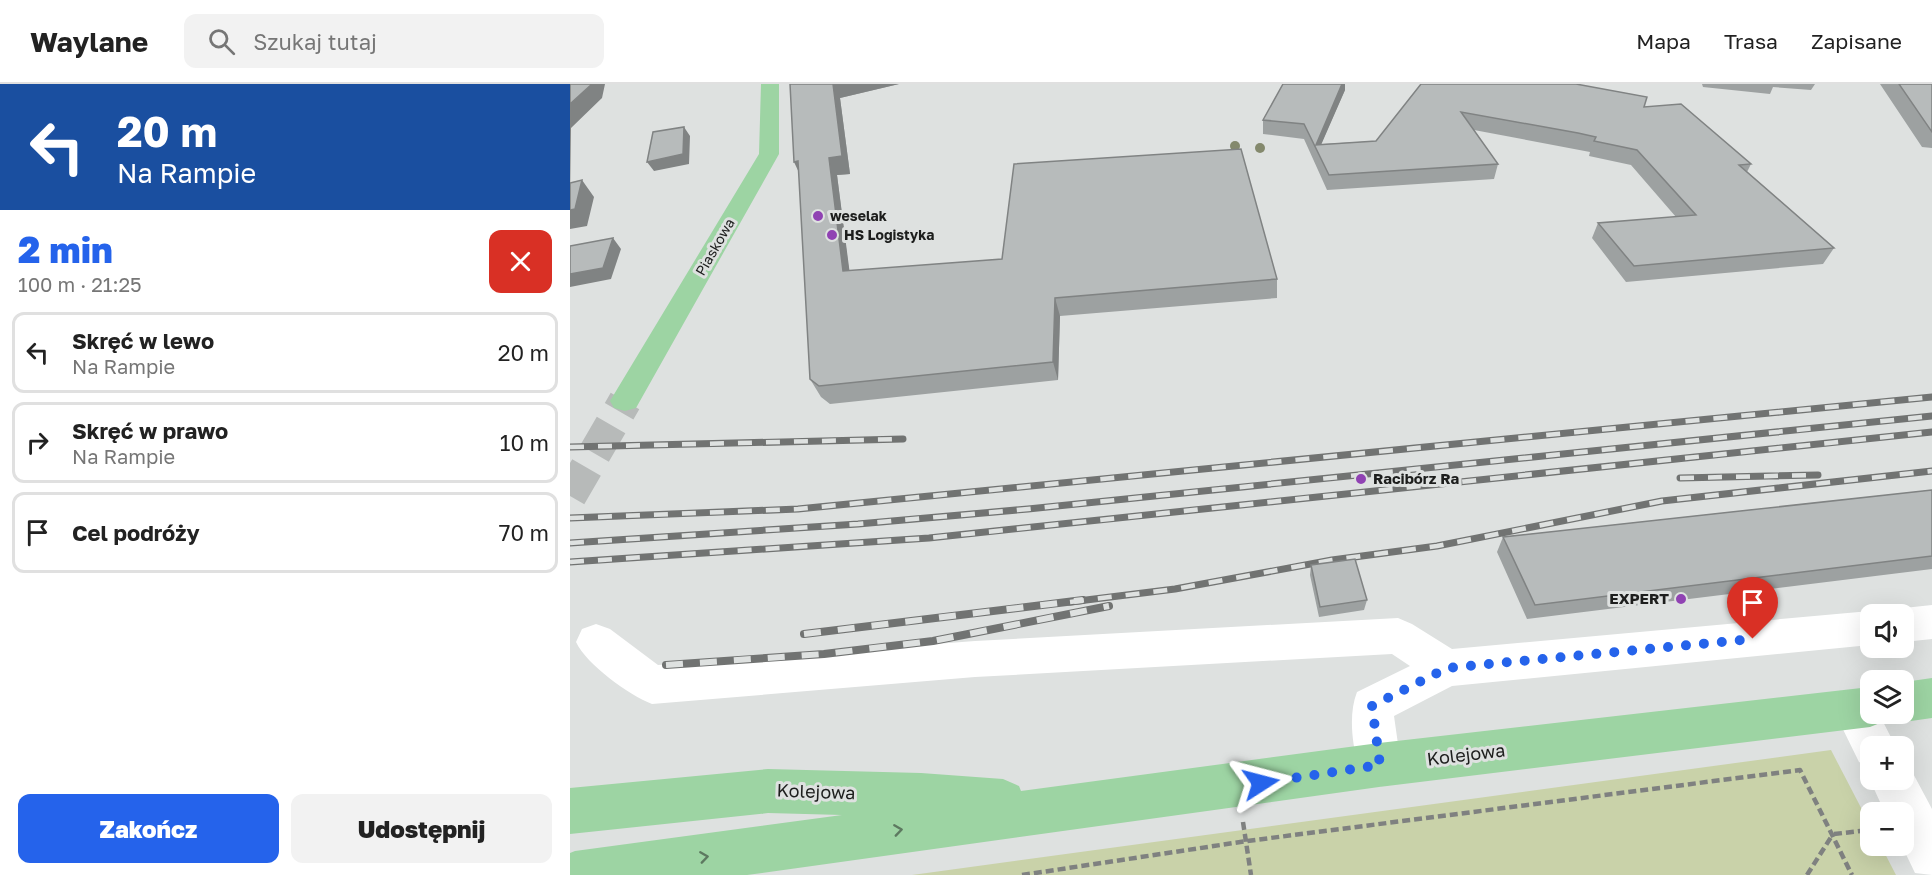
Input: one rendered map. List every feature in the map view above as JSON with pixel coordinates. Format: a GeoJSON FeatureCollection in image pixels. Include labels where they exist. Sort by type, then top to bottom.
{"type":"FeatureCollection","features":[{"type":"Feature","properties":{"kind":"main road","name":"Piaskowa"},"geometry":{"type":"LineString","coordinates":[[625,401],[769,154],[770,84]]}},
{"type":"Feature","properties":{"kind":"main road"},"geometry":{"type":"LineString","coordinates":[[1914,701],[1932,698]]}},
{"type":"Feature","properties":{"kind":"main road","name":"Kolejowa"},"geometry":{"type":"LineString","coordinates":[[575,875],[644,870],[1062,807],[1237,786],[1380,765],[1860,708]]}},
{"type":"Feature","properties":{"kind":"main road","name":"Kolejowa"},"geometry":{"type":"LineString","coordinates":[[570,811],[768,791],[921,795],[1062,807]]}},
{"type":"Feature","properties":{"kind":"street"},"geometry":{"type":"LineString","coordinates":[[1914,624],[1932,622]]}},
{"type":"Feature","properties":{"kind":"street"},"geometry":{"type":"LineString","coordinates":[[1380,765],[1372,706],[1447,668],[1860,629]]}},
{"type":"Feature","properties":{"kind":"street"},"geometry":{"type":"LineString","coordinates":[[596,642],[652,685],[975,659],[1398,636],[1447,668]]}},
{"type":"Feature","properties":{"kind":"street"},"geometry":{"type":"LineString","coordinates":[[1897,790],[1932,856]]}},
{"type":"Feature","properties":{"kind":"path"},"geometry":{"type":"LineString","coordinates":[[1022,875],[1247,842],[1800,770],[1834,834],[1852,875]]}},
{"type":"Feature","properties":{"kind":"path"},"geometry":{"type":"LineString","coordinates":[[1834,834],[1860,831]]}},
{"type":"Feature","properties":{"kind":"path"},"geometry":{"type":"LineString","coordinates":[[1808,875],[1834,834]]}},
{"type":"Feature","properties":{"kind":"path"},"geometry":{"type":"LineString","coordinates":[[1247,842],[1251,875]]}},
{"type":"Feature","properties":{"kind":"green space"},"geometry":{"type":"Polygon","coordinates":[[[1831,750],[1860,806],[1860,856],[1886,856],[1896,875],[912,875],[1831,750]]]}},
{"type":"Feature","properties":{"kind":"building"},"geometry":{"type":"Polygon","coordinates":[[[570,84],[592,84],[570,104],[570,84]]]}},
{"type":"Feature","properties":{"kind":"building"},"geometry":{"type":"Polygon","coordinates":[[[790,84],[833,84],[842,156],[829,158],[843,271],[1002,259],[1014,164],[1241,149],[1277,279],[1055,298],[1053,362],[819,386],[810,379],[798,161],[794,162],[790,84]]]}},
{"type":"Feature","properties":{"kind":"building"},"geometry":{"type":"Polygon","coordinates":[[[1283,84],[1342,84],[1316,145],[1376,141],[1421,84],[1576,84],[1647,97],[1644,107],[1681,104],[1751,164],[1739,165],[1834,248],[1634,266],[1598,223],[1696,215],[1637,150],[1594,141],[1596,137],[1578,133],[1461,112],[1498,164],[1329,175],[1304,124],[1263,120],[1283,84]]]}},
{"type":"Feature","properties":{"kind":"building"},"geometry":{"type":"Polygon","coordinates":[[[1899,84],[1932,84],[1932,132],[1899,84]]]}},
{"type":"Feature","properties":{"kind":"building"},"geometry":{"type":"Polygon","coordinates":[[[684,127],[683,154],[647,162],[653,132],[684,127]]]}},
{"type":"Feature","properties":{"kind":"building"},"geometry":{"type":"Polygon","coordinates":[[[582,180],[575,209],[570,210],[570,183],[582,180]]]}},
{"type":"Feature","properties":{"kind":"building"},"geometry":{"type":"Polygon","coordinates":[[[613,238],[603,268],[570,274],[570,246],[613,238]]]}},
{"type":"Feature","properties":{"kind":"building"},"geometry":{"type":"Polygon","coordinates":[[[1932,490],[1932,556],[1535,605],[1503,537],[1932,490]]]}},
{"type":"Feature","properties":{"kind":"building"},"geometry":{"type":"Polygon","coordinates":[[[1355,559],[1367,600],[1320,607],[1311,565],[1355,559]]]}},
{"type":"Feature","properties":{"kind":"tunnel"},"geometry":{"type":"LineString","coordinates":[[570,496],[625,401]]}},
{"type":"Feature","properties":{"kind":"railway"},"geometry":{"type":"LineString","coordinates":[[570,518],[798,509],[1932,397]]}},
{"type":"Feature","properties":{"kind":"railway"},"geometry":{"type":"LineString","coordinates":[[570,543],[858,524],[1028,509],[1932,416]]}},
{"type":"Feature","properties":{"kind":"railway"},"geometry":{"type":"LineString","coordinates":[[570,562],[929,538],[1932,432]]}},
{"type":"Feature","properties":{"kind":"railway"},"geometry":{"type":"LineString","coordinates":[[570,447],[903,439]]}},
{"type":"Feature","properties":{"kind":"railway"},"geometry":{"type":"LineString","coordinates":[[1070,602],[1175,589],[1332,560],[1437,546],[1662,501],[1932,471]]}},
{"type":"Feature","properties":{"kind":"railway"},"geometry":{"type":"LineString","coordinates":[[1680,478],[1818,475]]}},
{"type":"Feature","properties":{"kind":"railway"},"geometry":{"type":"LineString","coordinates":[[804,634],[1083,600]]}},
{"type":"Feature","properties":{"kind":"railway"},"geometry":{"type":"LineString","coordinates":[[666,665],[824,654],[933,641],[1109,606]]}},
{"type":"Feature","properties":{"kind":"place","name":"weselak"},"geometry":{"type":"Point","coordinates":[818,216]}},
{"type":"Feature","properties":{"kind":"place","name":"HS Logistyka"},"geometry":{"type":"Point","coordinates":[832,235]}},
{"type":"Feature","properties":{"kind":"place","name":"Racibórz Ra"},"geometry":{"type":"Point","coordinates":[1361,479]}},
{"type":"Feature","properties":{"kind":"place","name":"EXPERT"},"geometry":{"type":"Point","coordinates":[1681,599]}},
{"type":"Feature","properties":{"kind":"route"},"geometry":{"type":"LineString","coordinates":[[1261,783],[1380,765],[1372,706],[1447,668],[1753,639]]}}]}
